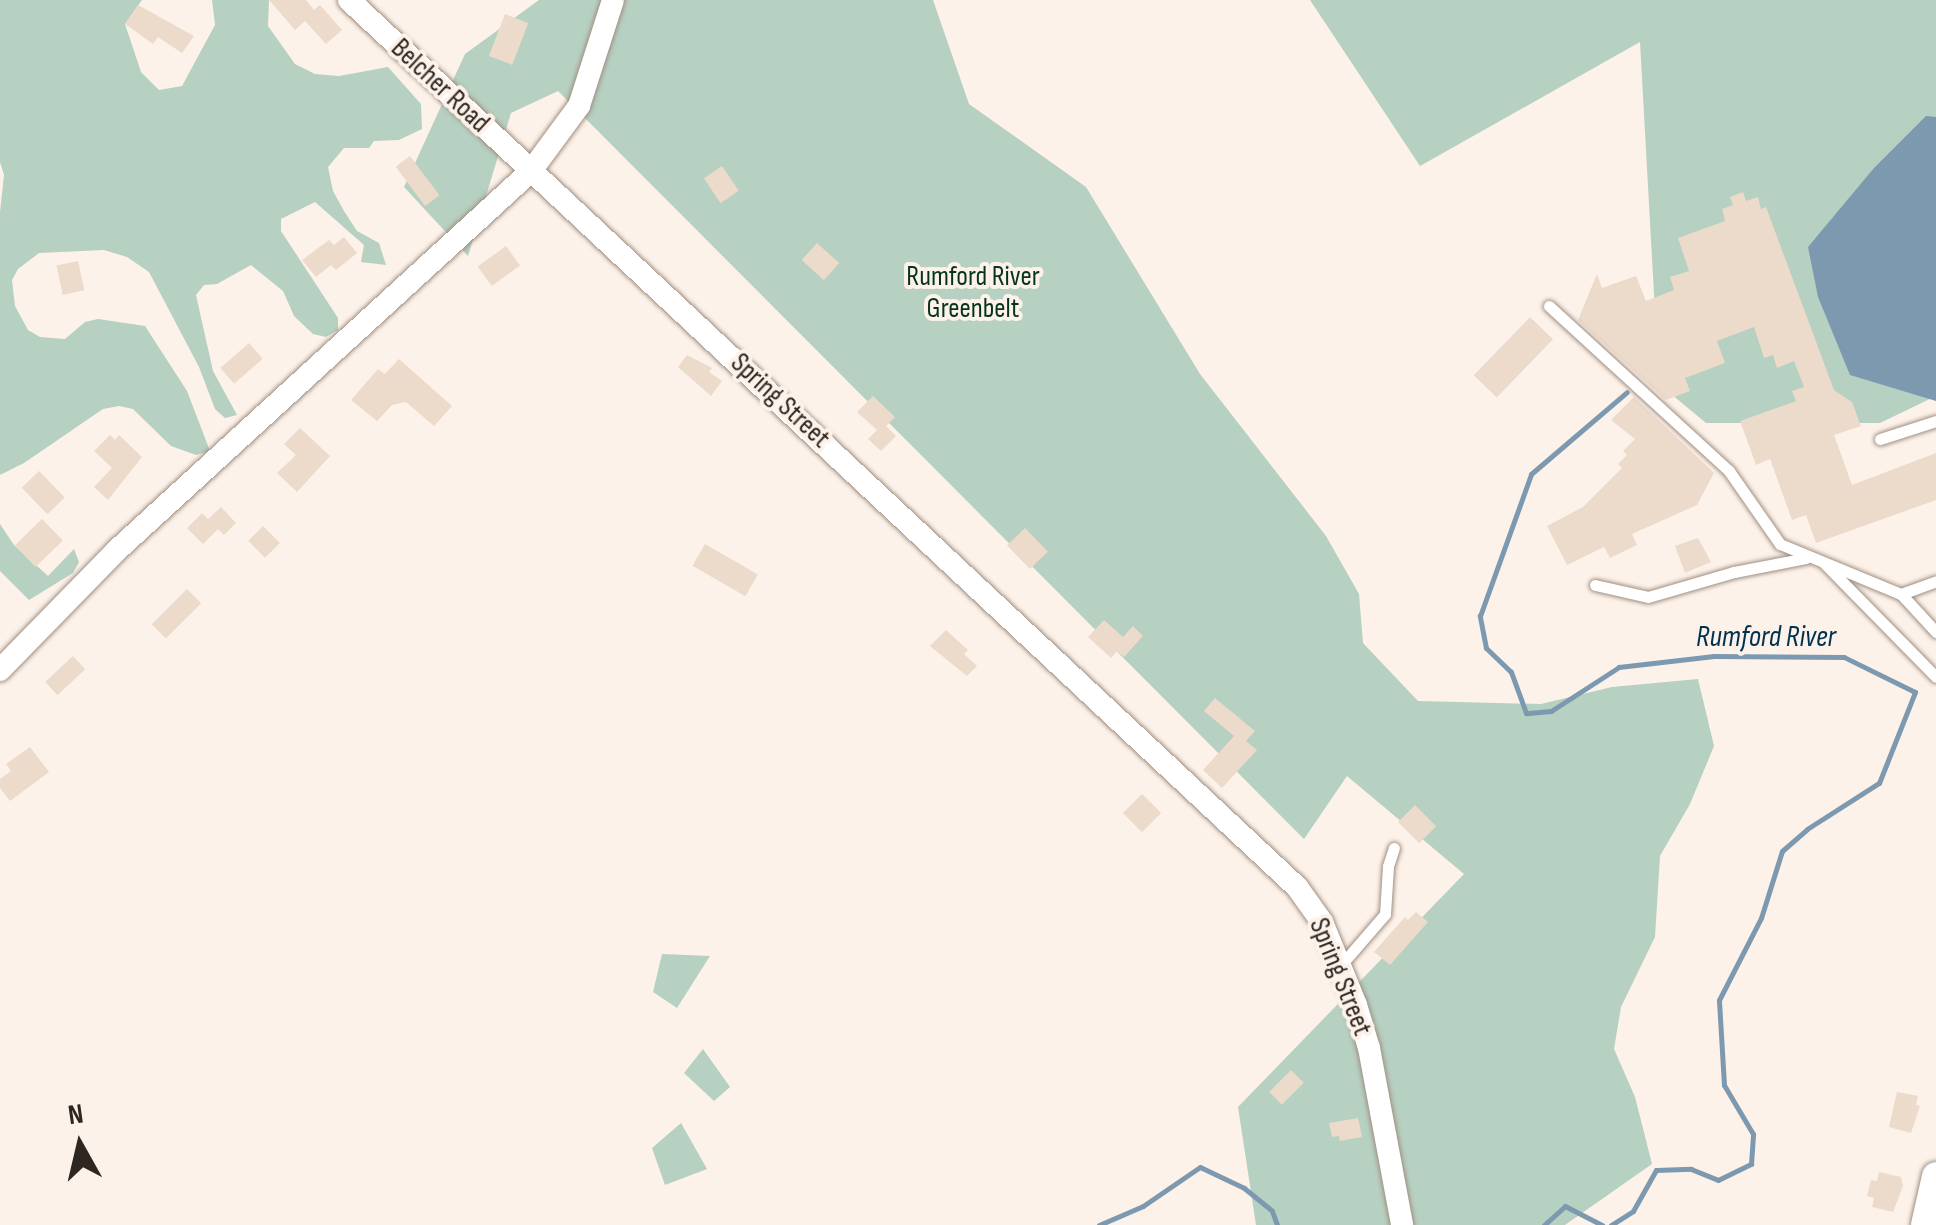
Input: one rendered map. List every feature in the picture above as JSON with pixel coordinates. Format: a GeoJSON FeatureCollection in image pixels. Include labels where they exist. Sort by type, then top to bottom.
{"type":"FeatureCollection","features":[{"type":"Feature","properties":{"kind":"street","name":"Belcher Road"},"geometry":{"type":"LineString","coordinates":[[349,0],[531,171]]}},
{"type":"Feature","properties":{"kind":"street"},"geometry":{"type":"LineString","coordinates":[[0,670],[116,551],[531,171],[579,106],[612,0]]}},
{"type":"Feature","properties":{"kind":"street","name":"Spring Street"},"geometry":{"type":"LineString","coordinates":[[531,171],[1260,850],[1310,906],[1341,965],[1369,1048],[1402,1225]]}},
{"type":"Feature","properties":{"kind":"street"},"geometry":{"type":"LineString","coordinates":[[1925,1225],[1936,1176]]}},
{"type":"Feature","properties":{"kind":"lane"},"geometry":{"type":"LineString","coordinates":[[1549,306],[1729,471],[1780,544],[1806,558],[1901,594],[1936,632]]}},
{"type":"Feature","properties":{"kind":"lane"},"geometry":{"type":"LineString","coordinates":[[1880,439],[1936,421]]}},
{"type":"Feature","properties":{"kind":"lane"},"geometry":{"type":"LineString","coordinates":[[1594,586],[1648,597],[1734,572],[1806,558]]}},
{"type":"Feature","properties":{"kind":"lane"},"geometry":{"type":"LineString","coordinates":[[1823,562],[1936,677]]}},
{"type":"Feature","properties":{"kind":"lane"},"geometry":{"type":"LineString","coordinates":[[1901,594],[1936,581]]}},
{"type":"Feature","properties":{"kind":"lane"},"geometry":{"type":"LineString","coordinates":[[1341,965],[1385,914],[1388,866],[1394,848]]}},
{"type":"Feature","properties":{"kind":"green space"},"geometry":{"type":"Polygon","coordinates":[[[0,0],[142,0],[125,24],[141,72],[159,90],[182,86],[215,25],[212,0],[269,0],[268,26],[295,64],[315,74],[339,76],[388,67],[421,104],[422,129],[399,140],[374,141],[369,148],[344,148],[328,167],[333,191],[344,211],[357,231],[379,243],[386,265],[361,262],[364,245],[315,202],[281,219],[281,231],[338,318],[338,330],[326,337],[313,334],[294,316],[283,291],[251,265],[217,284],[204,285],[196,295],[213,371],[237,415],[225,418],[215,409],[199,367],[149,272],[127,257],[104,250],[39,253],[18,269],[12,280],[15,306],[28,330],[40,337],[65,339],[85,322],[98,319],[145,326],[187,391],[210,451],[196,455],[171,446],[133,409],[119,406],[103,409],[0,475],[0,212],[4,175],[0,162],[0,0]]]}},
{"type":"Feature","properties":{"kind":"green space","name":"Rumford River Greenbelt"},"geometry":{"type":"Polygon","coordinates":[[[539,0],[933,0],[969,104],[1086,187],[1200,374],[1326,536],[1359,594],[1363,643],[1418,701],[1541,704],[1612,687],[1698,679],[1714,746],[1690,804],[1660,856],[1655,937],[1621,1007],[1614,1049],[1635,1097],[1652,1164],[1565,1225],[1256,1225],[1238,1107],[1464,874],[1347,776],[1304,839],[558,91],[511,113],[468,256],[404,187],[465,54],[539,0]]]}},
{"type":"Feature","properties":{"kind":"green space"},"geometry":{"type":"Polygon","coordinates":[[[1310,0],[1936,0],[1936,396],[1880,423],[1706,423],[1659,384],[1640,42],[1420,166],[1310,0]]]}},
{"type":"Feature","properties":{"kind":"green space"},"geometry":{"type":"Polygon","coordinates":[[[0,524],[14,545],[48,576],[74,549],[79,562],[73,573],[29,600],[0,571],[0,524]]]}},
{"type":"Feature","properties":{"kind":"green space"},"geometry":{"type":"Polygon","coordinates":[[[662,954],[710,956],[677,1008],[653,992],[662,954]]]}},
{"type":"Feature","properties":{"kind":"green space"},"geometry":{"type":"Polygon","coordinates":[[[703,1049],[730,1087],[714,1101],[684,1073],[703,1049]]]}},
{"type":"Feature","properties":{"kind":"green space"},"geometry":{"type":"Polygon","coordinates":[[[681,1123],[707,1169],[665,1185],[652,1148],[681,1123]]]}},
{"type":"Feature","properties":{"kind":"water"},"geometry":{"type":"Polygon","coordinates":[[[1926,116],[1936,117],[1936,401],[1850,375],[1818,297],[1808,247],[1874,168],[1926,116]]]}},
{"type":"Feature","properties":{"kind":"building"},"geometry":{"type":"Polygon","coordinates":[[[269,0],[306,0],[314,10],[320,5],[342,30],[326,44],[305,21],[295,30],[269,0]]]}},
{"type":"Feature","properties":{"kind":"building"},"geometry":{"type":"Polygon","coordinates":[[[138,5],[194,36],[182,53],[158,37],[153,44],[125,24],[138,5]]]}},
{"type":"Feature","properties":{"kind":"building"},"geometry":{"type":"Polygon","coordinates":[[[505,14],[528,23],[512,65],[489,56],[505,14]]]}},
{"type":"Feature","properties":{"kind":"building"},"geometry":{"type":"Polygon","coordinates":[[[410,156],[439,195],[425,206],[396,167],[410,156]]]}},
{"type":"Feature","properties":{"kind":"building"},"geometry":{"type":"Polygon","coordinates":[[[722,166],[739,191],[721,203],[704,178],[722,166]]]}},
{"type":"Feature","properties":{"kind":"building"},"geometry":{"type":"Polygon","coordinates":[[[1743,192],[1746,201],[1758,197],[1761,209],[1766,207],[1834,390],[1852,402],[1861,426],[1834,435],[1852,485],[1936,453],[1936,500],[1816,543],[1806,515],[1792,520],[1770,459],[1756,465],[1740,421],[1796,401],[1792,391],[1804,387],[1794,361],[1777,368],[1773,355],[1764,358],[1754,327],[1717,341],[1725,363],[1685,378],[1690,391],[1666,400],[1578,320],[1597,274],[1602,288],[1636,276],[1646,301],[1674,290],[1670,277],[1689,271],[1678,238],[1725,221],[1722,209],[1733,205],[1730,197],[1743,192]]]}},
{"type":"Feature","properties":{"kind":"building"},"geometry":{"type":"Polygon","coordinates":[[[344,237],[357,253],[336,270],[331,265],[316,277],[302,260],[329,240],[334,245],[344,237]]]}},
{"type":"Feature","properties":{"kind":"building"},"geometry":{"type":"Polygon","coordinates":[[[817,243],[839,263],[824,280],[802,260],[817,243]]]}},
{"type":"Feature","properties":{"kind":"building"},"geometry":{"type":"Polygon","coordinates":[[[506,246],[520,265],[492,286],[478,267],[506,246]]]}},
{"type":"Feature","properties":{"kind":"building"},"geometry":{"type":"Polygon","coordinates":[[[78,261],[84,290],[63,295],[56,266],[78,261]]]}},
{"type":"Feature","properties":{"kind":"building"},"geometry":{"type":"Polygon","coordinates":[[[1530,317],[1553,339],[1497,397],[1474,375],[1530,317]]]}},
{"type":"Feature","properties":{"kind":"building"},"geometry":{"type":"Polygon","coordinates":[[[249,343],[263,359],[234,384],[220,368],[249,343]]]}},
{"type":"Feature","properties":{"kind":"building"},"geometry":{"type":"Polygon","coordinates":[[[687,355],[712,368],[709,372],[722,381],[711,396],[678,367],[687,355]]]}},
{"type":"Feature","properties":{"kind":"building"},"geometry":{"type":"Polygon","coordinates":[[[399,359],[452,406],[434,426],[406,402],[392,405],[377,421],[351,400],[378,369],[385,374],[399,359]]]}},
{"type":"Feature","properties":{"kind":"building"},"geometry":{"type":"Polygon","coordinates":[[[873,396],[895,417],[886,426],[896,436],[881,451],[868,439],[877,430],[857,412],[873,396]]]}},
{"type":"Feature","properties":{"kind":"building"},"geometry":{"type":"Polygon","coordinates":[[[1634,397],[1714,473],[1697,505],[1632,534],[1637,545],[1610,558],[1604,547],[1567,565],[1547,526],[1583,507],[1622,468],[1618,464],[1627,455],[1623,451],[1635,439],[1611,420],[1634,397]]]}},
{"type":"Feature","properties":{"kind":"building"},"geometry":{"type":"Polygon","coordinates":[[[300,428],[330,456],[297,492],[277,473],[296,455],[284,444],[300,428]]]}},
{"type":"Feature","properties":{"kind":"building"},"geometry":{"type":"Polygon","coordinates":[[[110,435],[115,440],[119,435],[142,457],[108,500],[94,487],[112,468],[94,451],[110,435]]]}},
{"type":"Feature","properties":{"kind":"building"},"geometry":{"type":"Polygon","coordinates":[[[39,471],[65,498],[47,514],[22,488],[39,471]]]}},
{"type":"Feature","properties":{"kind":"building"},"geometry":{"type":"Polygon","coordinates":[[[221,507],[236,523],[224,535],[218,529],[203,544],[187,528],[202,513],[208,519],[221,507]]]}},
{"type":"Feature","properties":{"kind":"building"},"geometry":{"type":"Polygon","coordinates":[[[42,519],[63,541],[36,567],[15,545],[42,519]]]}},
{"type":"Feature","properties":{"kind":"building"},"geometry":{"type":"Polygon","coordinates":[[[263,526],[280,543],[265,558],[248,541],[263,526]]]}},
{"type":"Feature","properties":{"kind":"building"},"geometry":{"type":"Polygon","coordinates":[[[1025,528],[1048,552],[1030,569],[1007,545],[1025,528]]]}},
{"type":"Feature","properties":{"kind":"building"},"geometry":{"type":"Polygon","coordinates":[[[1698,538],[1711,562],[1685,573],[1675,546],[1698,538]]]}},
{"type":"Feature","properties":{"kind":"building"},"geometry":{"type":"Polygon","coordinates":[[[705,544],[758,574],[745,596],[692,566],[705,544]]]}},
{"type":"Feature","properties":{"kind":"building"},"geometry":{"type":"Polygon","coordinates":[[[187,589],[201,603],[166,638],[152,624],[187,589]]]}},
{"type":"Feature","properties":{"kind":"building"},"geometry":{"type":"Polygon","coordinates":[[[1104,620],[1123,637],[1133,626],[1143,636],[1124,657],[1117,651],[1111,658],[1088,637],[1104,620]]]}},
{"type":"Feature","properties":{"kind":"building"},"geometry":{"type":"Polygon","coordinates":[[[946,630],[968,650],[964,654],[977,666],[967,676],[930,646],[946,630]]]}},
{"type":"Feature","properties":{"kind":"building"},"geometry":{"type":"Polygon","coordinates":[[[73,656],[85,669],[57,695],[45,682],[73,656]]]}},
{"type":"Feature","properties":{"kind":"building"},"geometry":{"type":"Polygon","coordinates":[[[1215,698],[1255,731],[1246,741],[1257,750],[1222,788],[1203,770],[1234,736],[1204,711],[1215,698]]]}},
{"type":"Feature","properties":{"kind":"building"},"geometry":{"type":"Polygon","coordinates":[[[30,747],[49,772],[10,801],[0,788],[0,779],[11,771],[6,764],[30,747]]]}},
{"type":"Feature","properties":{"kind":"building"},"geometry":{"type":"Polygon","coordinates":[[[1142,794],[1161,813],[1142,832],[1123,813],[1142,794]]]}},
{"type":"Feature","properties":{"kind":"building"},"geometry":{"type":"Polygon","coordinates":[[[1415,805],[1436,826],[1419,843],[1398,822],[1415,805]]]}},
{"type":"Feature","properties":{"kind":"building"},"geometry":{"type":"Polygon","coordinates":[[[1416,912],[1428,922],[1390,965],[1374,952],[1405,917],[1408,920],[1416,912]]]}},
{"type":"Feature","properties":{"kind":"building"},"geometry":{"type":"Polygon","coordinates":[[[1291,1070],[1304,1083],[1282,1105],[1269,1092],[1291,1070]]]}},
{"type":"Feature","properties":{"kind":"building"},"geometry":{"type":"Polygon","coordinates":[[[1897,1092],[1918,1096],[1916,1105],[1920,1106],[1911,1133],[1889,1127],[1897,1092]]]}},
{"type":"Feature","properties":{"kind":"building"},"geometry":{"type":"Polygon","coordinates":[[[1358,1118],[1362,1137],[1340,1141],[1339,1136],[1332,1137],[1329,1123],[1358,1118]]]}},
{"type":"Feature","properties":{"kind":"building"},"geometry":{"type":"Polygon","coordinates":[[[1879,1172],[1901,1177],[1903,1186],[1893,1212],[1872,1207],[1874,1198],[1867,1196],[1871,1180],[1877,1181],[1879,1172]]]}},
{"type":"Feature","properties":{"kind":"waterway","name":"Rumford River"},"geometry":{"type":"LineString","coordinates":[[1611,1225],[1633,1211],[1656,1170],[1691,1169],[1718,1180],[1751,1164],[1753,1134],[1724,1085],[1719,1000],[1761,918],[1782,851],[1807,829],[1879,783],[1915,692],[1844,657],[1714,656],[1619,667],[1551,711],[1526,713],[1511,672],[1486,648],[1480,616],[1531,474],[1627,392]]}},
{"type":"Feature","properties":{"kind":"waterway","name":"Rumford River"},"geometry":{"type":"LineString","coordinates":[[1099,1225],[1143,1206],[1200,1167],[1244,1188],[1272,1211],[1277,1225]]}},
{"type":"Feature","properties":{"kind":"waterway","name":"Rumford River"},"geometry":{"type":"LineString","coordinates":[[1544,1225],[1565,1206],[1602,1225]]}}]}
